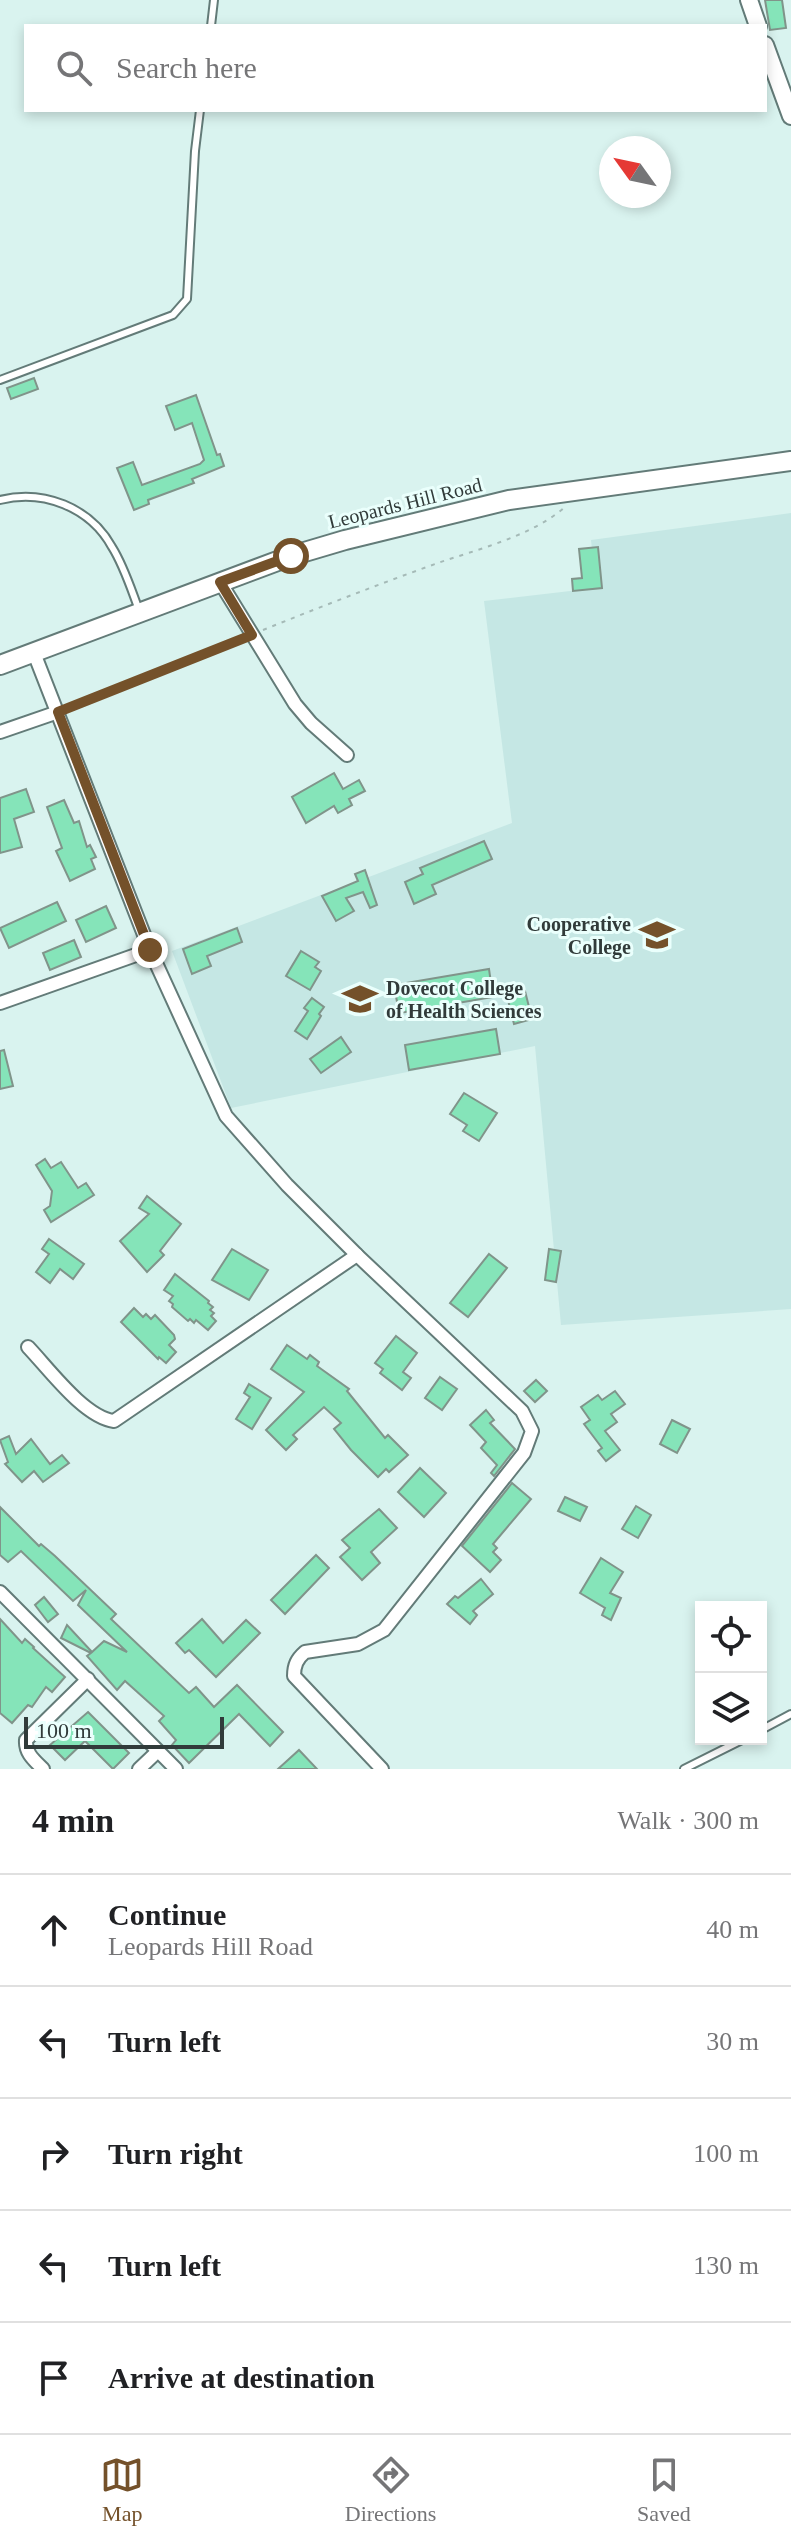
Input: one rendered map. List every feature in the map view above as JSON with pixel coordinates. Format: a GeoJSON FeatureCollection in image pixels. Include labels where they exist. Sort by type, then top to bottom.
{"type":"FeatureCollection","features":[{"type":"Feature","properties":{"kind":"main road","name":"Leopards Hill Road"},"geometry":{"type":"LineString","coordinates":[[0,665],[291,556],[359,537],[509,500],[791,461]]}},
{"type":"Feature","properties":{"kind":"street"},"geometry":{"type":"LineString","coordinates":[[749,0],[757,24]]}},
{"type":"Feature","properties":{"kind":"street"},"geometry":{"type":"LineString","coordinates":[[767,49],[785,81],[791,116]]}},
{"type":"Feature","properties":{"kind":"street"},"geometry":{"type":"LineString","coordinates":[[220,582],[295,704],[347,755]]}},
{"type":"Feature","properties":{"kind":"street"},"geometry":{"type":"LineString","coordinates":[[34,653],[150,950],[226,1116],[287,1185],[357,1255],[522,1411],[532,1431],[524,1453],[384,1630],[358,1644],[305,1652],[294,1667],[294,1676],[382,1769]]}},
{"type":"Feature","properties":{"kind":"street"},"geometry":{"type":"LineString","coordinates":[[0,732],[58,712]]}},
{"type":"Feature","properties":{"kind":"street"},"geometry":{"type":"LineString","coordinates":[[0,1003],[150,950]]}},
{"type":"Feature","properties":{"kind":"street"},"geometry":{"type":"LineString","coordinates":[[28,1347],[89,1411],[102,1419],[114,1421],[357,1255]]}},
{"type":"Feature","properties":{"kind":"street"},"geometry":{"type":"LineString","coordinates":[[0,1592],[176,1769]]}},
{"type":"Feature","properties":{"kind":"street"},"geometry":{"type":"LineString","coordinates":[[43,1769],[25,1748],[26,1740],[88,1679]]}},
{"type":"Feature","properties":{"kind":"street"},"geometry":{"type":"LineString","coordinates":[[139,1769],[158,1751]]}},
{"type":"Feature","properties":{"kind":"lane"},"geometry":{"type":"LineString","coordinates":[[211,24],[214,0]]}},
{"type":"Feature","properties":{"kind":"lane"},"geometry":{"type":"LineString","coordinates":[[0,380],[173,315],[187,299],[200,112]]}},
{"type":"Feature","properties":{"kind":"lane"},"geometry":{"type":"LineString","coordinates":[[0,500],[33,496],[55,500],[79,513],[104,535],[113,548],[141,614]]}},
{"type":"Feature","properties":{"kind":"lane"},"geometry":{"type":"LineString","coordinates":[[767,1727],[791,1714]]}},
{"type":"Feature","properties":{"kind":"lane"},"geometry":{"type":"LineString","coordinates":[[684,1769],[732,1745]]}},
{"type":"Feature","properties":{"kind":"path"},"geometry":{"type":"LineString","coordinates":[[58,712],[334,601],[539,525],[584,490]]}},
{"type":"Feature","properties":{"kind":"shaded area","name":"Cooperative College"},"geometry":{"type":"Polygon","coordinates":[[[791,513],[791,1309],[561,1325],[535,1046],[231,1108],[172,951],[512,823],[484,601],[596,588],[591,540],[791,513]]]}},
{"type":"Feature","properties":{"kind":"building"},"geometry":{"type":"Polygon","coordinates":[[[765,0],[782,0],[786,28],[770,30],[765,0]]]}},
{"type":"Feature","properties":{"kind":"building"},"geometry":{"type":"Polygon","coordinates":[[[34,378],[38,389],[11,399],[7,388],[34,378]]]}},
{"type":"Feature","properties":{"kind":"building"},"geometry":{"type":"Polygon","coordinates":[[[196,395],[217,455],[220,454],[224,466],[192,479],[194,483],[148,500],[149,504],[134,510],[117,468],[133,462],[142,485],[204,460],[192,423],[175,430],[166,406],[196,395]]]}},
{"type":"Feature","properties":{"kind":"building"},"geometry":{"type":"Polygon","coordinates":[[[598,547],[602,588],[573,591],[572,579],[582,578],[579,549],[598,547]]]}},
{"type":"Feature","properties":{"kind":"building"},"geometry":{"type":"Polygon","coordinates":[[[334,773],[343,789],[359,780],[365,791],[349,799],[352,805],[338,813],[334,806],[306,823],[292,797],[334,773]]]}},
{"type":"Feature","properties":{"kind":"building"},"geometry":{"type":"Polygon","coordinates":[[[26,789],[34,812],[14,819],[22,847],[0,853],[0,798],[26,789]]]}},
{"type":"Feature","properties":{"kind":"building"},"geometry":{"type":"Polygon","coordinates":[[[64,800],[74,823],[79,821],[87,847],[90,845],[96,857],[91,859],[95,869],[70,881],[56,851],[62,848],[47,807],[64,800]]]}},
{"type":"Feature","properties":{"kind":"building"},"geometry":{"type":"Polygon","coordinates":[[[484,841],[492,859],[432,885],[436,894],[414,904],[405,882],[423,874],[420,868],[484,841]]]}},
{"type":"Feature","properties":{"kind":"building"},"geometry":{"type":"Polygon","coordinates":[[[365,870],[377,905],[370,908],[363,892],[346,898],[354,911],[336,921],[322,896],[358,881],[355,874],[365,870]]]}},
{"type":"Feature","properties":{"kind":"building"},"geometry":{"type":"Polygon","coordinates":[[[57,902],[66,921],[9,948],[0,928],[57,902]]]}},
{"type":"Feature","properties":{"kind":"building"},"geometry":{"type":"Polygon","coordinates":[[[106,906],[116,928],[86,942],[76,920],[106,906]]]}},
{"type":"Feature","properties":{"kind":"building"},"geometry":{"type":"Polygon","coordinates":[[[237,928],[242,942],[207,956],[211,966],[192,974],[183,949],[237,928]]]}},
{"type":"Feature","properties":{"kind":"building"},"geometry":{"type":"Polygon","coordinates":[[[74,940],[81,957],[50,970],[43,953],[74,940]]]}},
{"type":"Feature","properties":{"kind":"building"},"geometry":{"type":"Polygon","coordinates":[[[301,951],[319,962],[315,967],[321,971],[310,990],[286,976],[301,951]]]}},
{"type":"Feature","properties":{"kind":"building"},"geometry":{"type":"Polygon","coordinates":[[[489,969],[493,997],[399,1013],[394,985],[489,969]]]}},
{"type":"Feature","properties":{"kind":"building"},"geometry":{"type":"Polygon","coordinates":[[[525,991],[532,1019],[514,1024],[507,996],[525,991]]]}},
{"type":"Feature","properties":{"kind":"building"},"geometry":{"type":"Polygon","coordinates":[[[312,998],[324,1007],[307,1039],[295,1031],[308,1011],[304,1008],[312,998]]]}},
{"type":"Feature","properties":{"kind":"building"},"geometry":{"type":"Polygon","coordinates":[[[496,1029],[500,1054],[409,1070],[405,1045],[496,1029]]]}},
{"type":"Feature","properties":{"kind":"building"},"geometry":{"type":"Polygon","coordinates":[[[341,1037],[351,1052],[321,1073],[310,1059],[341,1037]]]}},
{"type":"Feature","properties":{"kind":"building"},"geometry":{"type":"Polygon","coordinates":[[[4,1050],[13,1086],[0,1089],[0,1051],[4,1050]]]}},
{"type":"Feature","properties":{"kind":"building"},"geometry":{"type":"Polygon","coordinates":[[[464,1093],[497,1113],[479,1141],[463,1131],[467,1125],[450,1114],[464,1093]]]}},
{"type":"Feature","properties":{"kind":"building"},"geometry":{"type":"Polygon","coordinates":[[[45,1159],[51,1168],[61,1162],[78,1188],[86,1183],[94,1195],[51,1222],[44,1210],[50,1206],[52,1191],[36,1165],[45,1159]]]}},
{"type":"Feature","properties":{"kind":"building"},"geometry":{"type":"Polygon","coordinates":[[[147,1196],[181,1224],[160,1251],[164,1255],[147,1272],[120,1241],[149,1214],[139,1208],[147,1196]]]}},
{"type":"Feature","properties":{"kind":"building"},"geometry":{"type":"Polygon","coordinates":[[[49,1239],[84,1264],[73,1279],[60,1269],[50,1283],[36,1272],[49,1254],[42,1249],[49,1239]]]}},
{"type":"Feature","properties":{"kind":"building"},"geometry":{"type":"Polygon","coordinates":[[[232,1249],[268,1270],[249,1300],[212,1280],[232,1249]]]}},
{"type":"Feature","properties":{"kind":"building"},"geometry":{"type":"Polygon","coordinates":[[[549,1249],[561,1251],[556,1282],[545,1280],[549,1249]]]}},
{"type":"Feature","properties":{"kind":"building"},"geometry":{"type":"Polygon","coordinates":[[[489,1254],[507,1268],[468,1317],[450,1303],[489,1254]]]}},
{"type":"Feature","properties":{"kind":"building"},"geometry":{"type":"Polygon","coordinates":[[[175,1274],[213,1307],[211,1316],[216,1321],[208,1330],[196,1320],[194,1323],[190,1319],[188,1321],[172,1307],[169,1301],[173,1296],[164,1290],[175,1274]]]}},
{"type":"Feature","properties":{"kind":"building"},"geometry":{"type":"Polygon","coordinates":[[[134,1308],[143,1317],[146,1314],[151,1319],[155,1315],[174,1335],[175,1339],[169,1345],[176,1352],[166,1363],[158,1359],[121,1322],[134,1308]]]}},
{"type":"Feature","properties":{"kind":"building"},"geometry":{"type":"Polygon","coordinates":[[[396,1336],[417,1353],[403,1372],[411,1378],[402,1390],[380,1373],[383,1369],[375,1363],[396,1336]]]}},
{"type":"Feature","properties":{"kind":"building"},"geometry":{"type":"Polygon","coordinates":[[[287,1345],[307,1359],[310,1355],[319,1362],[317,1366],[349,1389],[347,1391],[385,1438],[388,1435],[408,1455],[389,1472],[386,1469],[378,1477],[334,1429],[341,1423],[324,1407],[293,1435],[297,1439],[286,1450],[266,1430],[304,1392],[271,1369],[287,1345]]]}},
{"type":"Feature","properties":{"kind":"building"},"geometry":{"type":"Polygon","coordinates":[[[440,1377],[457,1389],[442,1410],[425,1398],[440,1377]]]}},
{"type":"Feature","properties":{"kind":"building"},"geometry":{"type":"Polygon","coordinates":[[[536,1380],[547,1391],[535,1402],[524,1391],[536,1380]]]}},
{"type":"Feature","properties":{"kind":"building"},"geometry":{"type":"Polygon","coordinates":[[[249,1384],[271,1398],[252,1429],[236,1419],[250,1397],[244,1393],[249,1384]]]}},
{"type":"Feature","properties":{"kind":"building"},"geometry":{"type":"Polygon","coordinates":[[[615,1391],[625,1404],[611,1414],[617,1422],[605,1431],[620,1450],[606,1461],[598,1451],[602,1448],[584,1424],[590,1420],[581,1407],[598,1395],[602,1400],[615,1391]]]}},
{"type":"Feature","properties":{"kind":"building"},"geometry":{"type":"Polygon","coordinates":[[[486,1410],[494,1420],[490,1423],[515,1449],[494,1476],[491,1473],[497,1465],[481,1448],[486,1442],[470,1425],[486,1410]]]}},
{"type":"Feature","properties":{"kind":"building"},"geometry":{"type":"Polygon","coordinates":[[[672,1420],[690,1429],[677,1453],[660,1444],[672,1420]]]}},
{"type":"Feature","properties":{"kind":"building"},"geometry":{"type":"Polygon","coordinates":[[[9,1436],[16,1454],[31,1439],[50,1464],[62,1455],[69,1463],[43,1482],[34,1471],[22,1482],[5,1464],[8,1462],[0,1440],[9,1436]]]}},
{"type":"Feature","properties":{"kind":"building"},"geometry":{"type":"Polygon","coordinates":[[[420,1468],[446,1493],[424,1517],[398,1492],[420,1468]]]}},
{"type":"Feature","properties":{"kind":"building"},"geometry":{"type":"Polygon","coordinates":[[[512,1483],[531,1499],[493,1544],[497,1548],[493,1552],[501,1560],[490,1572],[462,1546],[512,1483]]]}},
{"type":"Feature","properties":{"kind":"building"},"geometry":{"type":"Polygon","coordinates":[[[565,1497],[587,1507],[580,1521],[558,1511],[565,1497]]]}},
{"type":"Feature","properties":{"kind":"building"},"geometry":{"type":"Polygon","coordinates":[[[636,1506],[651,1515],[638,1538],[622,1529],[636,1506]]]}},
{"type":"Feature","properties":{"kind":"building"},"geometry":{"type":"Polygon","coordinates":[[[0,1507],[116,1614],[111,1619],[189,1693],[196,1687],[214,1707],[237,1685],[283,1732],[270,1746],[239,1714],[189,1763],[172,1745],[176,1740],[159,1721],[164,1716],[125,1681],[117,1690],[87,1656],[91,1653],[61,1638],[67,1625],[92,1652],[104,1641],[127,1652],[78,1605],[86,1590],[73,1601],[21,1551],[8,1562],[0,1555],[0,1507]]]}},
{"type":"Feature","properties":{"kind":"building"},"geometry":{"type":"Polygon","coordinates":[[[379,1509],[397,1528],[371,1552],[380,1563],[362,1580],[340,1557],[350,1548],[342,1540],[379,1509]]]}},
{"type":"Feature","properties":{"kind":"building"},"geometry":{"type":"Polygon","coordinates":[[[316,1555],[329,1568],[285,1614],[271,1600],[316,1555]]]}},
{"type":"Feature","properties":{"kind":"building"},"geometry":{"type":"Polygon","coordinates":[[[601,1558],[623,1572],[610,1593],[621,1598],[611,1620],[602,1615],[605,1608],[580,1593],[601,1558]]]}},
{"type":"Feature","properties":{"kind":"building"},"geometry":{"type":"Polygon","coordinates":[[[481,1579],[493,1594],[473,1611],[477,1615],[470,1624],[447,1604],[481,1579]]]}},
{"type":"Feature","properties":{"kind":"building"},"geometry":{"type":"Polygon","coordinates":[[[44,1597],[58,1614],[48,1622],[35,1605],[44,1597]]]}},
{"type":"Feature","properties":{"kind":"building"},"geometry":{"type":"Polygon","coordinates":[[[0,1619],[22,1643],[25,1639],[65,1677],[52,1692],[46,1687],[32,1707],[28,1705],[12,1723],[0,1713],[0,1619]]]}},
{"type":"Feature","properties":{"kind":"building"},"geometry":{"type":"Polygon","coordinates":[[[202,1619],[223,1643],[246,1620],[260,1633],[216,1677],[189,1650],[185,1653],[176,1643],[202,1619]]]}},
{"type":"Feature","properties":{"kind":"building"},"geometry":{"type":"Polygon","coordinates":[[[88,1712],[129,1753],[113,1769],[85,1741],[65,1760],[50,1745],[88,1712]]]}},
{"type":"Feature","properties":{"kind":"building"},"geometry":{"type":"Polygon","coordinates":[[[299,1750],[317,1769],[278,1769],[299,1750]]]}},
{"type":"Feature","properties":{"kind":"place","name":"Cooperative College"},"geometry":{"type":"Point","coordinates":[657,935]}},
{"type":"Feature","properties":{"kind":"place","name":"Dovecot College of Health Sciences"},"geometry":{"type":"Point","coordinates":[360,999]}},
{"type":"Feature","properties":{"kind":"route"},"geometry":{"type":"LineString","coordinates":[[150,950],[58,712],[252,635],[220,582],[291,556]]}}]}
